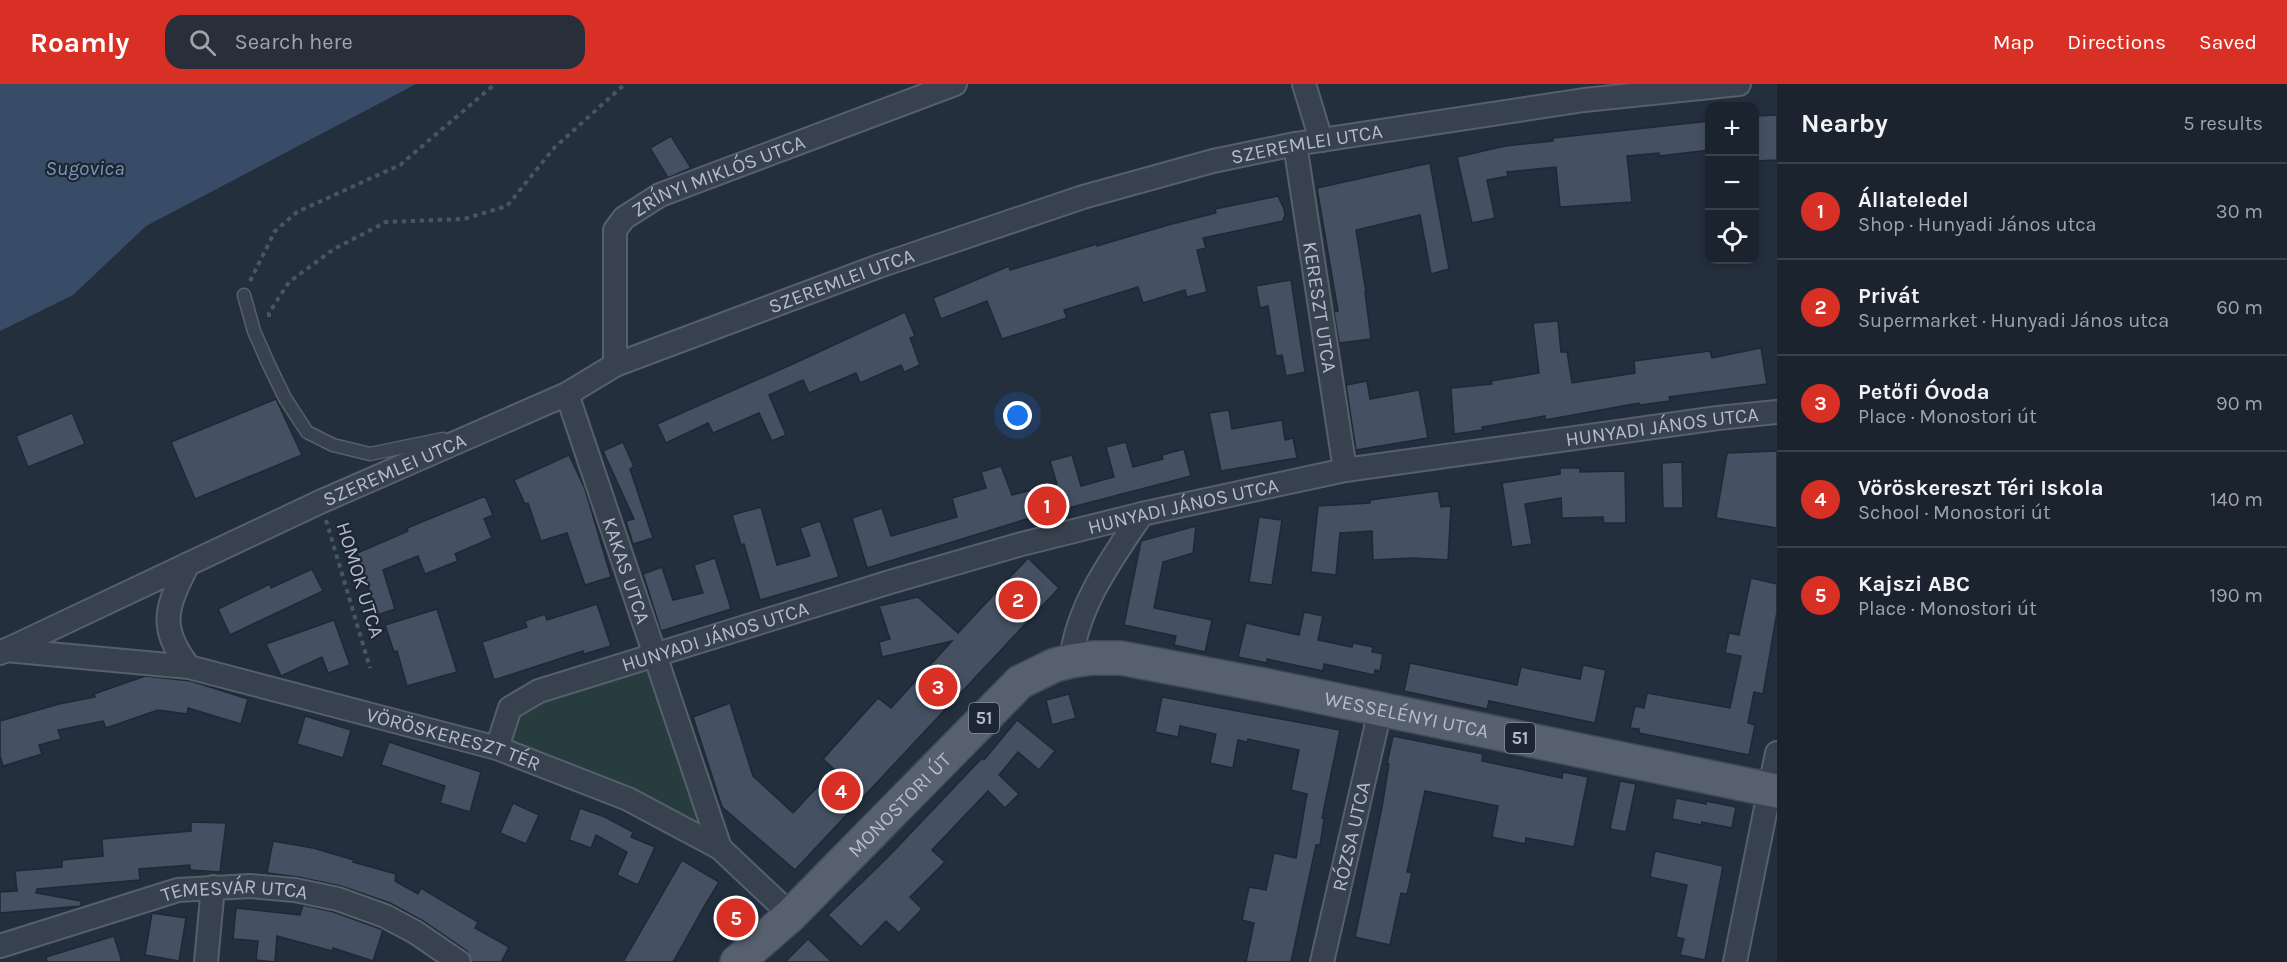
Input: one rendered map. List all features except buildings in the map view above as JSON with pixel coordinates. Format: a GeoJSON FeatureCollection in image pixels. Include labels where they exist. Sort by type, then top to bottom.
{"type":"FeatureCollection","features":[{"type":"Feature","properties":{"kind":"main road","name":"WESSELÉNYI UTCA"},"geometry":{"type":"LineString","coordinates":[[1071,661],[1092,657],[1122,658],[1773,790]]}},
{"type":"Feature","properties":{"kind":"main road","name":"MONOSTORI ÚT"},"geometry":{"type":"LineString","coordinates":[[737,962],[791,915],[1020,682],[1055,665],[1071,661]]}},
{"type":"Feature","properties":{"kind":"street","name":"ZRÍNYI MIKLÓS UTCA"},"geometry":{"type":"LineString","coordinates":[[615,365],[615,230],[624,218],[660,195],[955,84]]}},
{"type":"Feature","properties":{"kind":"street"},"geometry":{"type":"LineString","coordinates":[[1304,84],[1321,140]]}},
{"type":"Feature","properties":{"kind":"street","name":"SZEREMLEI UTCA"},"geometry":{"type":"LineString","coordinates":[[3,652],[320,502],[567,394],[615,365],[879,266],[1083,197],[1213,161],[1294,144],[1584,100],[1739,84]]}},
{"type":"Feature","properties":{"kind":"street","name":"KERESZT UTCA"},"geometry":{"type":"LineString","coordinates":[[1294,144],[1345,470]]}},
{"type":"Feature","properties":{"kind":"street","name":"KAKAS UTCA"},"geometry":{"type":"LineString","coordinates":[[567,394],[720,848]]}},
{"type":"Feature","properties":{"kind":"street","name":"HUNYADI JÁNOS UTCA"},"geometry":{"type":"LineString","coordinates":[[497,748],[510,708],[539,691],[1007,548],[1142,514],[1345,470],[1718,418],[1777,412]]}},
{"type":"Feature","properties":{"kind":"street"},"geometry":{"type":"LineString","coordinates":[[1071,661],[1073,641],[1106,567],[1142,514]]}},
{"type":"Feature","properties":{"kind":"street"},"geometry":{"type":"LineString","coordinates":[[188,564],[167,613],[176,650],[189,667]]}},
{"type":"Feature","properties":{"kind":"street","name":"VÖRÖSKERESZT TÉR"},"geometry":{"type":"LineString","coordinates":[[3,652],[189,667],[497,748],[628,799],[720,848],[791,915]]}},
{"type":"Feature","properties":{"kind":"street","name":"RÓZSA UTCA"},"geometry":{"type":"LineString","coordinates":[[1322,962],[1376,728],[1377,709]]}},
{"type":"Feature","properties":{"kind":"street"},"geometry":{"type":"LineString","coordinates":[[1735,962],[1773,790],[1777,753]]}},
{"type":"Feature","properties":{"kind":"street","name":"TEMESVÁR UTCA"},"geometry":{"type":"LineString","coordinates":[[0,946],[178,890],[250,886],[295,890],[338,899],[385,916],[415,932],[459,962]]}},
{"type":"Feature","properties":{"kind":"street"},"geometry":{"type":"LineString","coordinates":[[206,962],[213,887]]}},
{"type":"Feature","properties":{"kind":"lane"},"geometry":{"type":"LineString","coordinates":[[244,295],[254,331],[268,363],[285,398],[307,432],[333,445],[370,454],[477,432]]}},
{"type":"Feature","properties":{"kind":"path"},"geometry":{"type":"LineString","coordinates":[[244,295],[275,231],[297,212],[400,165],[495,84]]}},
{"type":"Feature","properties":{"kind":"path"},"geometry":{"type":"LineString","coordinates":[[268,323],[269,313],[289,282],[334,249],[386,222],[464,219],[507,206],[554,148],[625,84]]}},
{"type":"Feature","properties":{"kind":"path","name":"HOMOK UTCA"},"geometry":{"type":"LineString","coordinates":[[320,502],[370,668]]}},
{"type":"Feature","properties":{"kind":"green space"},"geometry":{"type":"Polygon","coordinates":[[[649,668],[707,833],[497,748],[510,708],[649,668]]]}},
{"type":"Feature","properties":{"kind":"water","name":"Sugovica"},"geometry":{"type":"Polygon","coordinates":[[[0,84],[416,84],[146,226],[73,295],[0,331],[0,84]]]}},
{"type":"Feature","properties":{"kind":"place","name":"Állateledel"},"geometry":{"type":"Point","coordinates":[1047,506]}},
{"type":"Feature","properties":{"kind":"place","name":"Privát"},"geometry":{"type":"Point","coordinates":[1018,600]}},
{"type":"Feature","properties":{"kind":"place","name":"Petőfi Óvoda"},"geometry":{"type":"Point","coordinates":[938,687]}},
{"type":"Feature","properties":{"kind":"place","name":"Vöröskereszt Téri Iskola"},"geometry":{"type":"Point","coordinates":[841,791]}},
{"type":"Feature","properties":{"kind":"place","name":"Kajszi ABC"},"geometry":{"type":"Point","coordinates":[736,918]}}]}
